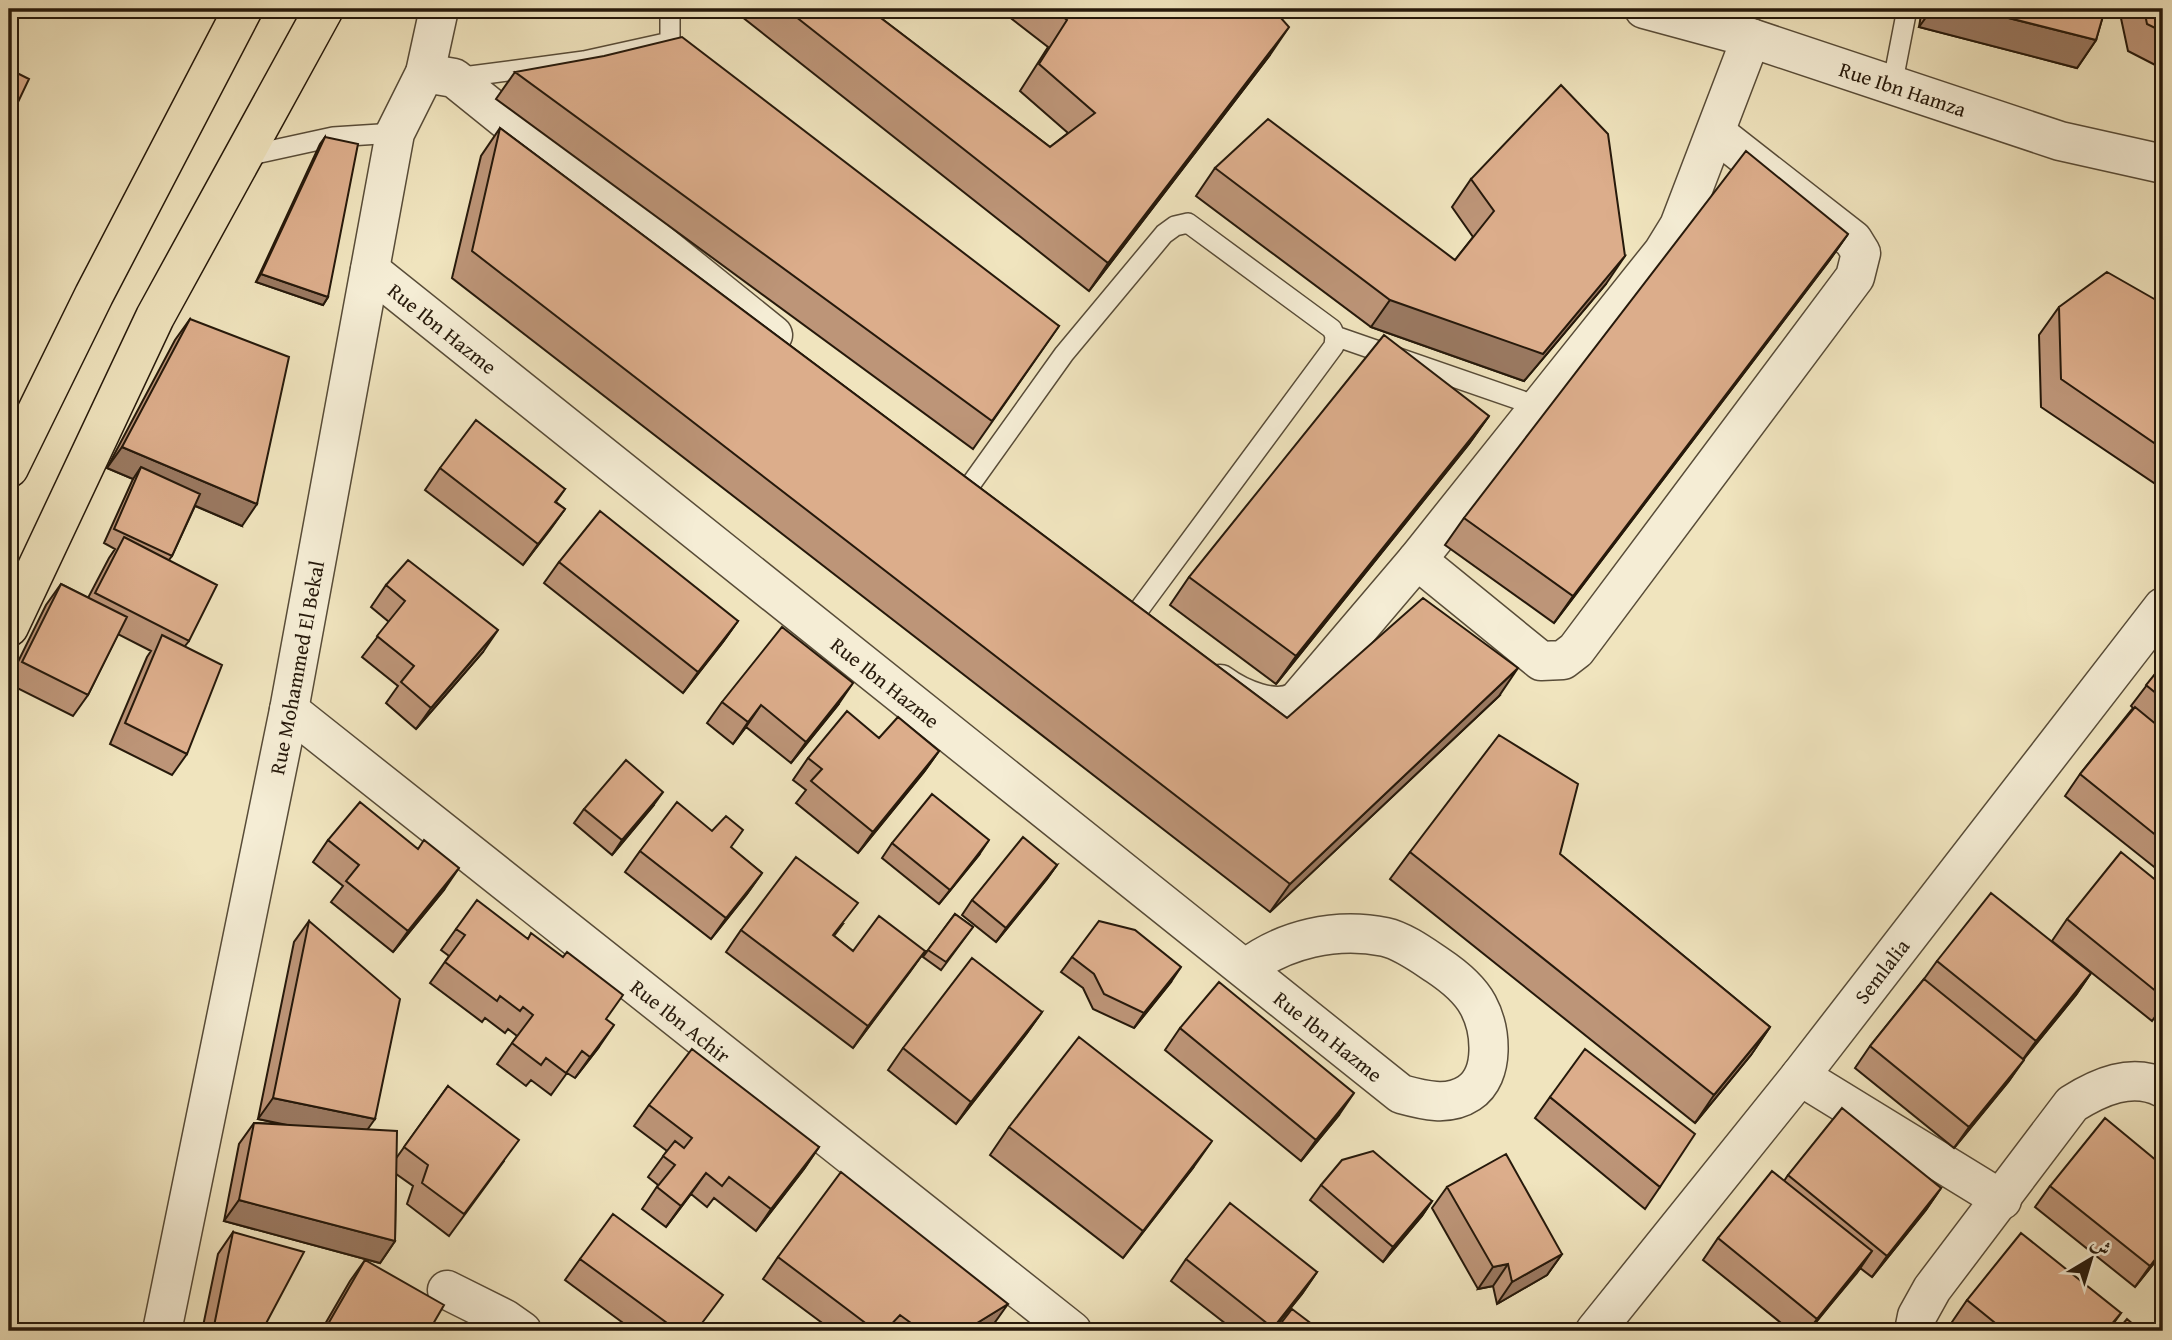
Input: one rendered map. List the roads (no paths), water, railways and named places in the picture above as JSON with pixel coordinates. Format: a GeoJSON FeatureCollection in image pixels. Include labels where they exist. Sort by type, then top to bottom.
{"type":"FeatureCollection","features":[{"type":"Feature","properties":{"kind":"main road"},"geometry":{"type":"LineString","coordinates":[[9,468],[94,295],[243,9]]}},
{"type":"Feature","properties":{"kind":"main road"},"geometry":{"type":"LineString","coordinates":[[9,627],[155,317],[324,9]]}},
{"type":"Feature","properties":{"kind":"street","name":"Rue Mohammed El Bekal"},"geometry":{"type":"LineString","coordinates":[[162,1331],[289,710],[395,134],[439,76],[439,9]]}},
{"type":"Feature","properties":{"kind":"street","name":"Rue Ibn Hamza"},"geometry":{"type":"LineString","coordinates":[[1644,9],[1751,38],[2060,141],[2163,164]]}},
{"type":"Feature","properties":{"kind":"street"},"geometry":{"type":"LineString","coordinates":[[1194,665],[1236,695],[1277,707],[1288,706],[1297,701],[1418,560],[1663,253],[1679,226],[1751,38]]}},
{"type":"Feature","properties":{"kind":"street"},"geometry":{"type":"LineString","coordinates":[[439,76],[803,359]]}},
{"type":"Feature","properties":{"kind":"street"},"geometry":{"type":"LineString","coordinates":[[1418,560],[1541,661],[1563,660],[1576,650],[1855,277],[1861,253],[1853,240],[1716,133]]}},
{"type":"Feature","properties":{"kind":"street","name":"Rue Ibn Hazme"},"geometry":{"type":"LineString","coordinates":[[370,270],[1401,1094],[1431,1102],[1446,1100],[1469,1093],[1482,1077],[1488,1060],[1488,1028],[1477,1003],[1455,977],[1387,938],[1341,933],[1290,943],[1265,954],[1245,969]]}},
{"type":"Feature","properties":{"kind":"street"},"geometry":{"type":"LineString","coordinates":[[933,465],[977,500]]}},
{"type":"Feature","properties":{"kind":"street","name":"Semlalia"},"geometry":{"type":"LineString","coordinates":[[1595,1331],[1800,1076],[2163,607]]}},
{"type":"Feature","properties":{"kind":"street"},"geometry":{"type":"LineString","coordinates":[[1121,610],[1163,642]]}},
{"type":"Feature","properties":{"kind":"street","name":"Rue Ibn Achir"},"geometry":{"type":"LineString","coordinates":[[289,710],[1066,1329]]}},
{"type":"Feature","properties":{"kind":"street"},"geometry":{"type":"LineString","coordinates":[[1800,1076],[2002,1200]]}},
{"type":"Feature","properties":{"kind":"street"},"geometry":{"type":"LineString","coordinates":[[1914,1331],[1917,1316],[1932,1289],[2002,1200],[2072,1104],[2097,1088],[2127,1081],[2152,1082],[2163,1088]]}},
{"type":"Feature","properties":{"kind":"street"},"geometry":{"type":"LineString","coordinates":[[447,1290],[505,1319],[522,1331]]}},
{"type":"Feature","properties":{"kind":"lane"},"geometry":{"type":"LineString","coordinates":[[439,76],[584,61],[675,47],[670,9]]}},
{"type":"Feature","properties":{"kind":"lane"},"geometry":{"type":"LineString","coordinates":[[1892,86],[1907,9]]}},
{"type":"Feature","properties":{"kind":"lane"},"geometry":{"type":"LineString","coordinates":[[244,156],[333,137],[395,134]]}},
{"type":"Feature","properties":{"kind":"lane"},"geometry":{"type":"LineString","coordinates":[[977,500],[1059,349],[1164,234],[1175,226],[1188,223],[1332,329],[1335,336],[1334,346],[1121,610]]}},
{"type":"Feature","properties":{"kind":"lane"},"geometry":{"type":"LineString","coordinates":[[1335,336],[1540,407]]}}]}
